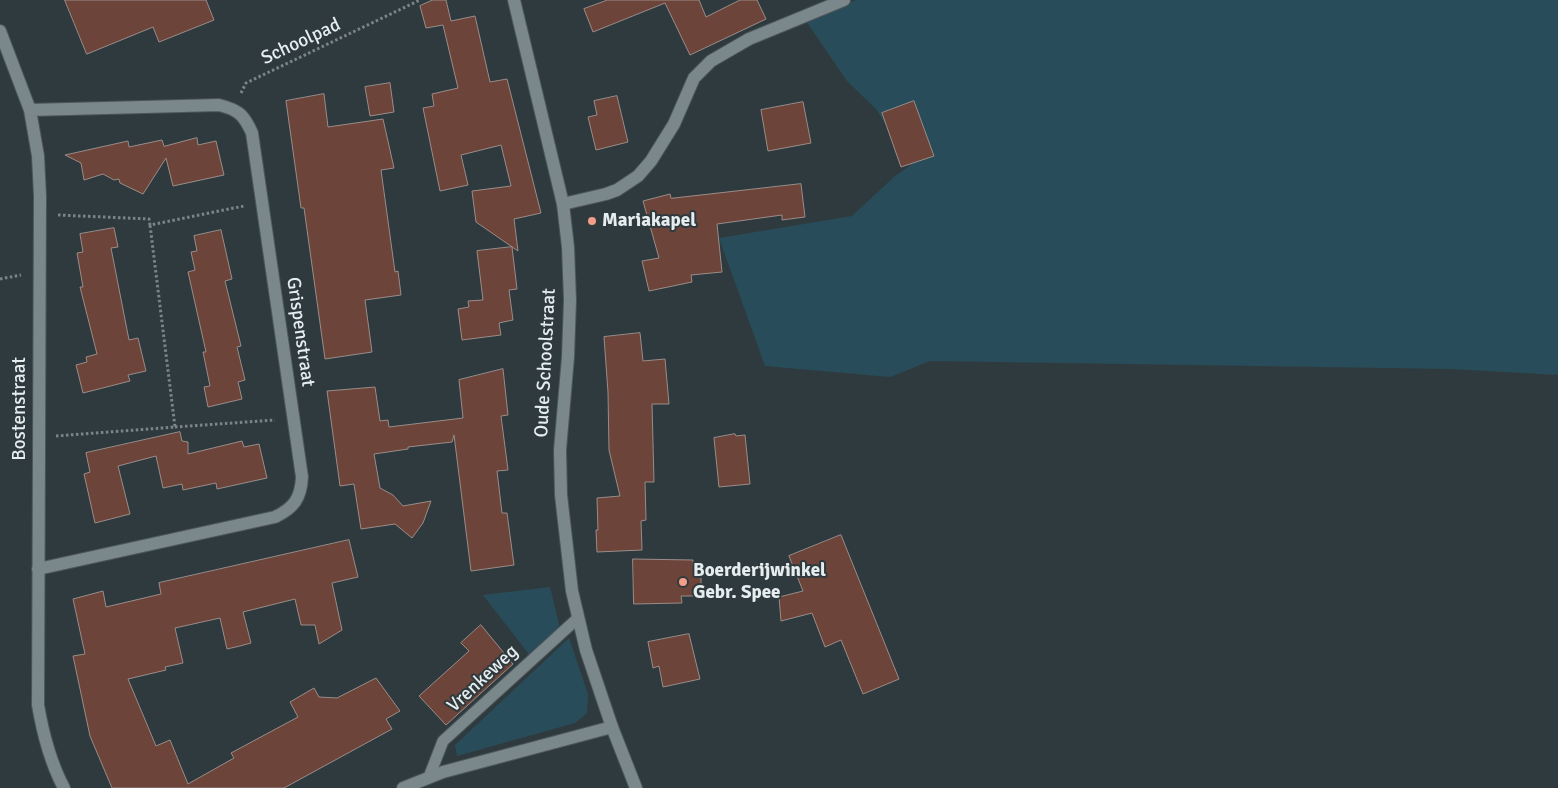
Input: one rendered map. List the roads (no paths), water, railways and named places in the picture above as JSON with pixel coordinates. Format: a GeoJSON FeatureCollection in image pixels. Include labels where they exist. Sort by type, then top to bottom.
{"type":"FeatureCollection","features":[{"type":"Feature","properties":{"kind":"street","name":"Oude Schoolstraat"},"geometry":{"type":"LineString","coordinates":[[514,0],[563,204],[568,247],[570,300],[568,357],[560,450],[560,495],[567,562],[586,650],[612,727],[636,788]]}},
{"type":"Feature","properties":{"kind":"street"},"geometry":{"type":"LineString","coordinates":[[563,204],[617,190],[638,176],[651,161],[674,124],[694,78],[711,61],[748,39],[844,0]]}},
{"type":"Feature","properties":{"kind":"street","name":"Bostenstraat"},"geometry":{"type":"LineString","coordinates":[[0,31],[30,110],[38,156],[40,215],[38,704],[45,743],[64,788]]}},
{"type":"Feature","properties":{"kind":"street","name":"Grispenstraat"},"geometry":{"type":"LineString","coordinates":[[30,110],[220,105],[233,108],[246,118],[252,133],[302,477],[301,490],[297,500],[288,511],[276,517],[38,569]]}},
{"type":"Feature","properties":{"kind":"street"},"geometry":{"type":"LineString","coordinates":[[403,788],[429,777],[612,727]]}},
{"type":"Feature","properties":{"kind":"lane","name":"Vrenkeweg"},"geometry":{"type":"LineString","coordinates":[[429,777],[443,741],[578,618]]}},
{"type":"Feature","properties":{"kind":"place","name":"Mariakapel"},"geometry":{"type":"Point","coordinates":[592,221]}},
{"type":"Feature","properties":{"kind":"place","name":"Boerderijwinkel Gebr. Spee"},"geometry":{"type":"Point","coordinates":[683,582]}}]}
